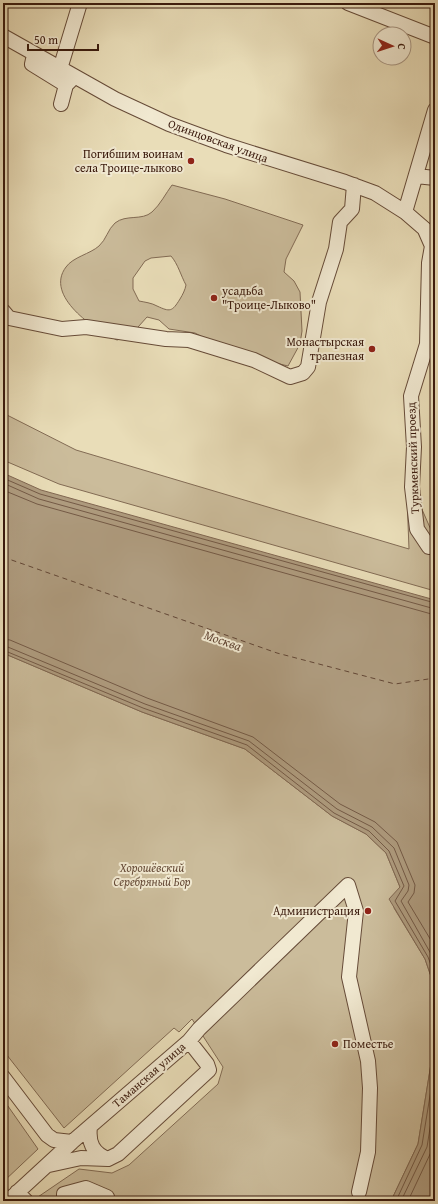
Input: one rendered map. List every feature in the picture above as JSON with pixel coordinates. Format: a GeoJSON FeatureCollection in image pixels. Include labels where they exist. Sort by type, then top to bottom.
{"type":"FeatureCollection","features":[{"type":"Feature","properties":{"kind":"street"},"geometry":{"type":"LineString","coordinates":[[60,69],[80,3]]}},
{"type":"Feature","properties":{"kind":"street"},"geometry":{"type":"LineString","coordinates":[[348,3],[435,37]]}},
{"type":"Feature","properties":{"kind":"street","name":"Одинцовская улица"},"geometry":{"type":"LineString","coordinates":[[3,36],[60,69],[70,81],[169,124],[274,161],[354,185],[386,199],[405,212],[435,238]]}},
{"type":"Feature","properties":{"kind":"street"},"geometry":{"type":"LineString","coordinates":[[34,55],[32,64],[70,81],[61,104]]}},
{"type":"Feature","properties":{"kind":"street"},"geometry":{"type":"LineString","coordinates":[[405,212],[435,110]]}},
{"type":"Feature","properties":{"kind":"street"},"geometry":{"type":"LineString","coordinates":[[416,176],[435,178]]}},
{"type":"Feature","properties":{"kind":"street"},"geometry":{"type":"LineString","coordinates":[[3,311],[9,318],[62,329],[86,327],[166,339],[189,340],[254,360],[290,377],[303,374],[308,367],[319,302],[336,249],[340,222],[352,209],[354,185]]}},
{"type":"Feature","properties":{"kind":"street","name":"Туркменский проезд"},"geometry":{"type":"LineString","coordinates":[[422,226],[428,235],[432,246],[432,263],[427,344],[411,396],[414,447],[412,487],[417,529],[429,548]]}},
{"type":"Feature","properties":{"kind":"street"},"geometry":{"type":"LineString","coordinates":[[190,1040],[202,1026],[348,884],[356,911],[349,977],[368,1061],[370,1088],[368,1152],[359,1192]]}},
{"type":"Feature","properties":{"kind":"street","name":"Таманская улица"},"geometry":{"type":"LineString","coordinates":[[17,1198],[45,1167],[72,1142],[190,1040],[207,1064],[209,1070],[118,1154],[108,1159],[81,1158],[45,1167]]}},
{"type":"Feature","properties":{"kind":"street"},"geometry":{"type":"LineString","coordinates":[[3,1077],[47,1135],[54,1140],[72,1142]]}},
{"type":"Feature","properties":{"kind":"street"},"geometry":{"type":"LineString","coordinates":[[90,1127],[89,1135],[91,1146],[95,1152],[108,1159]]}},
{"type":"Feature","properties":{"kind":"street"},"geometry":{"type":"LineString","coordinates":[[45,1167],[47,1157],[47,1135]]}},
{"type":"Feature","properties":{"kind":"street"},"geometry":{"type":"LineString","coordinates":[[64,1201],[64,1194],[86,1188],[107,1197],[102,1201]]}},
{"type":"Feature","properties":{"kind":"green space"},"geometry":{"type":"Polygon","coordinates":[[[172,185],[225,199],[303,225],[286,259],[284,272],[294,281],[300,292],[302,331],[300,344],[288,366],[231,352],[195,333],[169,329],[159,320],[147,317],[130,336],[117,340],[85,320],[75,311],[67,300],[62,289],[61,278],[66,267],[77,258],[99,246],[111,228],[119,220],[144,216],[152,212],[172,185]],[[171,256],[151,258],[145,261],[133,278],[133,289],[139,301],[150,303],[168,310],[173,309],[182,295],[186,285],[178,266],[171,256]]]}},
{"type":"Feature","properties":{"kind":"green space"},"geometry":{"type":"Polygon","coordinates":[[[3,413],[76,450],[409,549],[407,497],[417,498],[435,539],[435,591],[59,484],[3,460],[3,413]]]}},
{"type":"Feature","properties":{"kind":"green space","name":"Хорошёвский Серебряный Бор"},"geometry":{"type":"Polygon","coordinates":[[[3,653],[142,712],[245,749],[332,816],[366,834],[386,853],[400,887],[394,908],[425,959],[435,988],[435,1039],[418,1144],[391,1201],[32,1201],[79,1169],[112,1173],[129,1165],[218,1084],[223,1067],[192,1019],[179,1032],[174,1028],[64,1128],[3,1050],[3,653]]]}},
{"type":"Feature","properties":{"kind":"green space"},"geometry":{"type":"Polygon","coordinates":[[[3,1099],[38,1149],[3,1182],[3,1099]]]}},
{"type":"Feature","properties":{"kind":"water","name":"Москва"},"geometry":{"type":"Polygon","coordinates":[[[3,473],[41,490],[435,600],[435,988],[425,959],[389,899],[400,887],[386,853],[366,834],[332,816],[245,749],[142,712],[3,653],[3,473]]]}},
{"type":"Feature","properties":{"kind":"water"},"geometry":{"type":"Polygon","coordinates":[[[435,1039],[435,1201],[391,1201],[418,1144],[435,1039]]]}},
{"type":"Feature","properties":{"kind":"ferry route"},"geometry":{"type":"LineString","coordinates":[[3,557],[277,653],[395,684],[435,678]]}},
{"type":"Feature","properties":{"kind":"place","name":"Погибшим воинам села Троице-лыково"},"geometry":{"type":"Point","coordinates":[191,161]}},
{"type":"Feature","properties":{"kind":"place","name":"усадьба \"Троице-Лыково\""},"geometry":{"type":"Point","coordinates":[214,298]}},
{"type":"Feature","properties":{"kind":"place","name":"Монастырская трапезная"},"geometry":{"type":"Point","coordinates":[372,349]}},
{"type":"Feature","properties":{"kind":"place","name":"Администрация"},"geometry":{"type":"Point","coordinates":[368,911]}},
{"type":"Feature","properties":{"kind":"place","name":"Поместье"},"geometry":{"type":"Point","coordinates":[335,1044]}}]}
